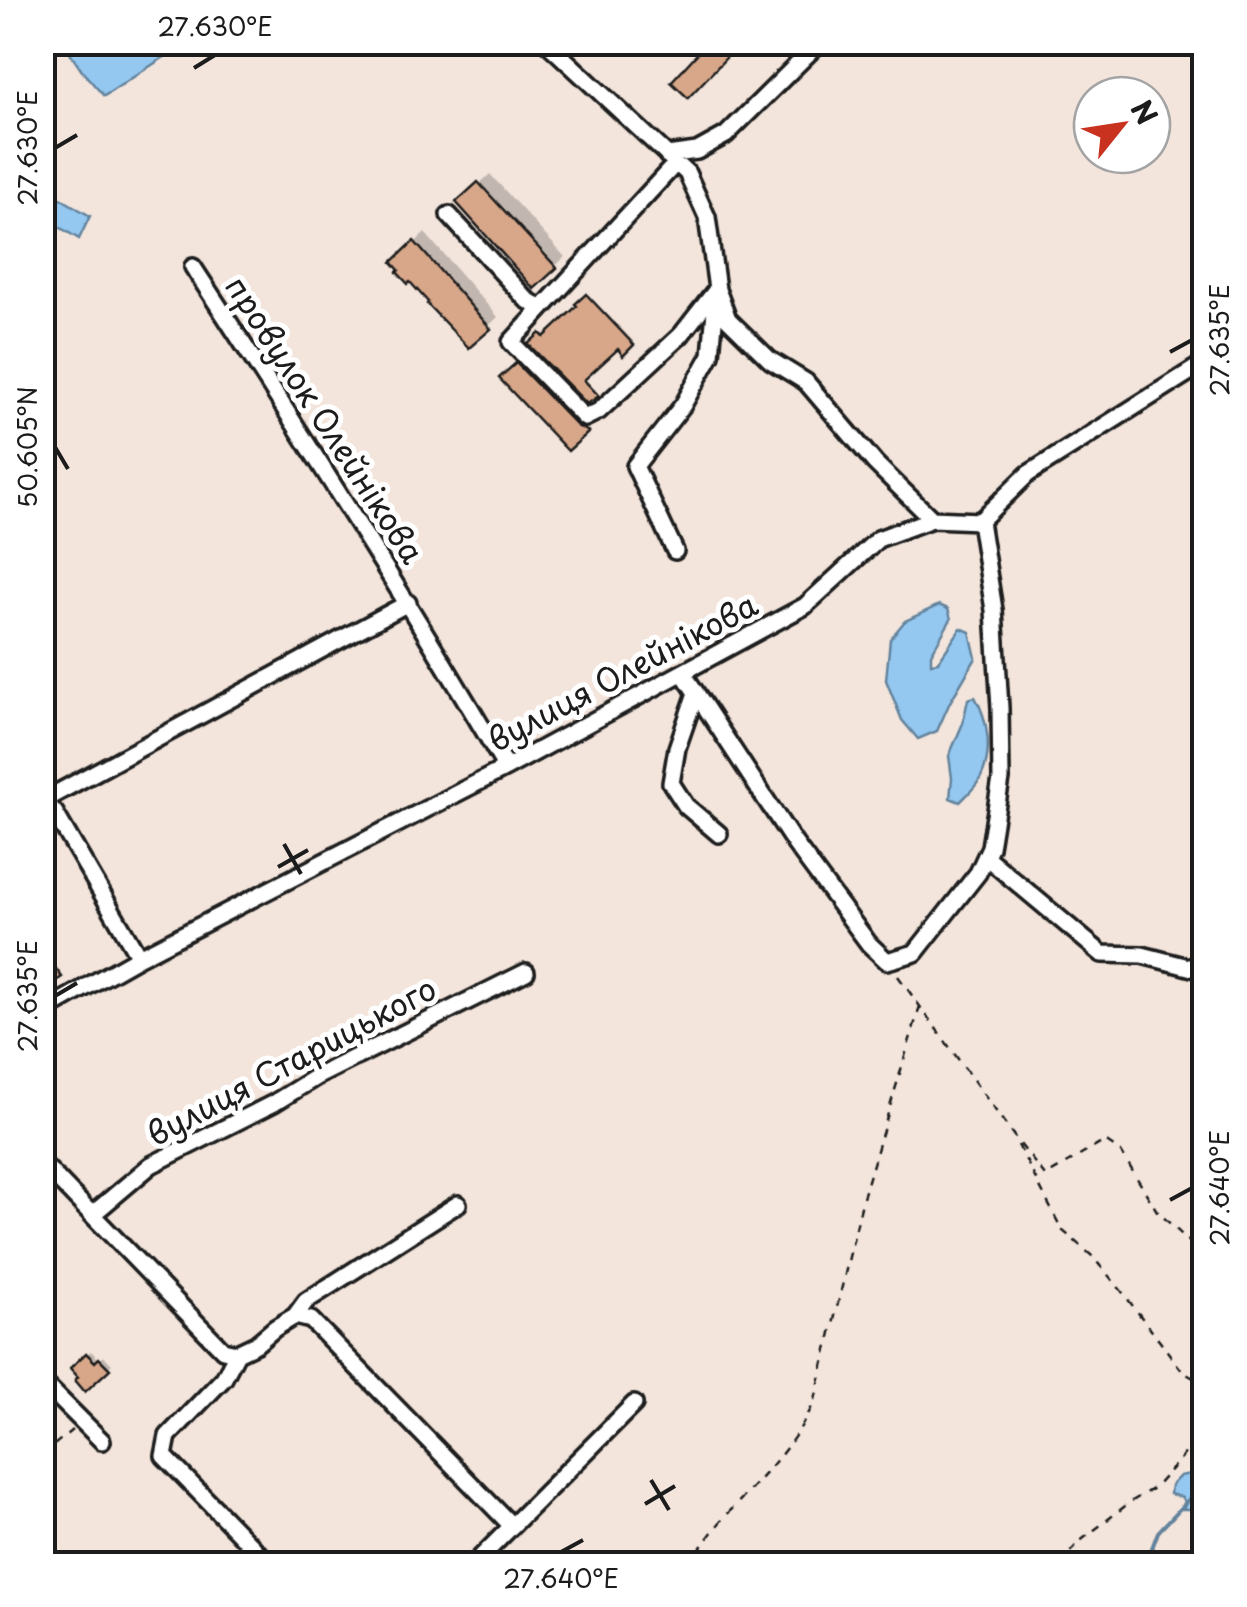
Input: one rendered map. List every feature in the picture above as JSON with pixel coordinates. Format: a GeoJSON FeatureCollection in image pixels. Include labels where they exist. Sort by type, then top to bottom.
{"type":"FeatureCollection","features":[{"type":"Feature","properties":{"kind":"street"},"geometry":{"type":"LineString","coordinates":[[546,42],[687,173],[707,217],[717,288],[728,319],[770,360],[806,382],[875,463],[932,519]]}},
{"type":"Feature","properties":{"kind":"street"},"geometry":{"type":"LineString","coordinates":[[717,288],[681,335],[599,412],[585,418],[512,342],[672,159],[726,135],[820,42]]}},
{"type":"Feature","properties":{"kind":"street"},"geometry":{"type":"LineString","coordinates":[[449,214],[526,300],[542,310]]}},
{"type":"Feature","properties":{"kind":"street","name":"провулок Олейнікова"},"geometry":{"type":"LineString","coordinates":[[193,267],[408,603],[506,768]]}},
{"type":"Feature","properties":{"kind":"street"},"geometry":{"type":"LineString","coordinates":[[675,551],[634,466],[682,405],[711,356],[717,288]]}},
{"type":"Feature","properties":{"kind":"street"},"geometry":{"type":"LineString","coordinates":[[683,673],[795,844],[869,944],[887,960],[915,953],[978,873],[986,857],[1001,779],[994,610],[980,521],[1028,474],[1204,362]]}},
{"type":"Feature","properties":{"kind":"street","name":"вулиця Олейнікова"},"geometry":{"type":"LineString","coordinates":[[42,1012],[138,957],[506,768],[805,606],[878,540],[932,519],[980,521]]}},
{"type":"Feature","properties":{"kind":"street","name":"провулок Олейнікова"},"geometry":{"type":"LineString","coordinates":[[44,799],[408,603]]}},
{"type":"Feature","properties":{"kind":"street"},"geometry":{"type":"LineString","coordinates":[[696,693],[677,748],[671,783],[686,806],[719,834]]}},
{"type":"Feature","properties":{"kind":"street"},"geometry":{"type":"LineString","coordinates":[[44,799],[138,957]]}},
{"type":"Feature","properties":{"kind":"street"},"geometry":{"type":"LineString","coordinates":[[986,857],[1102,954],[1142,955],[1204,971]]}},
{"type":"Feature","properties":{"kind":"street","name":"вулиця Старицького"},"geometry":{"type":"LineString","coordinates":[[92,1214],[151,1165],[526,972]]}},
{"type":"Feature","properties":{"kind":"street"},"geometry":{"type":"LineString","coordinates":[[42,1163],[222,1350],[238,1353]]}},
{"type":"Feature","properties":{"kind":"street"},"geometry":{"type":"LineString","coordinates":[[269,1564],[164,1456],[168,1436],[224,1378],[238,1353],[296,1316],[306,1301],[458,1204]]}},
{"type":"Feature","properties":{"kind":"street"},"geometry":{"type":"LineString","coordinates":[[296,1316],[311,1320],[511,1525]]}},
{"type":"Feature","properties":{"kind":"street"},"geometry":{"type":"LineString","coordinates":[[42,1381],[102,1441]]}},
{"type":"Feature","properties":{"kind":"street"},"geometry":{"type":"LineString","coordinates":[[474,1564],[634,1404]]}},
{"type":"Feature","properties":{"kind":"path"},"geometry":{"type":"LineString","coordinates":[[887,960],[1045,1176],[1104,1141],[1120,1152],[1157,1210],[1204,1256]]}},
{"type":"Feature","properties":{"kind":"path"},"geometry":{"type":"LineString","coordinates":[[688,1564],[804,1426],[810,1413],[864,1194],[920,1006]]}},
{"type":"Feature","properties":{"kind":"path"},"geometry":{"type":"LineString","coordinates":[[1016,1140],[1062,1230],[1091,1255],[1184,1372],[1204,1384]]}},
{"type":"Feature","properties":{"kind":"path"},"geometry":{"type":"LineString","coordinates":[[42,1455],[83,1422]]}},
{"type":"Feature","properties":{"kind":"path"},"geometry":{"type":"LineString","coordinates":[[1060,1564],[1079,1542],[1155,1487],[1204,1426]]}},
{"type":"Feature","properties":{"kind":"water"},"geometry":{"type":"Polygon","coordinates":[[[63,43],[181,43],[104,96],[63,43]]]}},
{"type":"Feature","properties":{"kind":"water"},"geometry":{"type":"Polygon","coordinates":[[[42,187],[90,216],[79,239],[43,217],[42,187]]]}},
{"type":"Feature","properties":{"kind":"water"},"geometry":{"type":"Polygon","coordinates":[[[939,605],[948,609],[951,619],[931,654],[931,663],[938,662],[961,628],[970,632],[976,658],[937,731],[918,739],[902,720],[886,680],[890,639],[905,621],[939,605]]]}},
{"type":"Feature","properties":{"kind":"water"},"geometry":{"type":"Polygon","coordinates":[[[975,697],[986,726],[987,757],[979,780],[960,802],[950,798],[949,756],[968,699],[975,697]]]}},
{"type":"Feature","properties":{"kind":"water"},"geometry":{"type":"Polygon","coordinates":[[[1204,1445],[1203,1509],[1183,1509],[1186,1503],[1170,1494],[1171,1485],[1180,1476],[1197,1473],[1198,1450],[1204,1445]]]}},
{"type":"Feature","properties":{"kind":"building"},"geometry":{"type":"Polygon","coordinates":[[[708,42],[741,42],[688,98],[671,82],[708,42]]]}},
{"type":"Feature","properties":{"kind":"building"},"geometry":{"type":"Polygon","coordinates":[[[478,182],[557,268],[534,289],[456,202],[478,182]]]}},
{"type":"Feature","properties":{"kind":"building"},"geometry":{"type":"Polygon","coordinates":[[[414,241],[491,329],[469,348],[397,272],[392,262],[414,241]]]}},
{"type":"Feature","properties":{"kind":"building"},"geometry":{"type":"Polygon","coordinates":[[[586,294],[634,345],[623,356],[618,349],[584,380],[599,396],[587,404],[528,344],[540,333],[544,337],[586,294]]]}},
{"type":"Feature","properties":{"kind":"building"},"geometry":{"type":"Polygon","coordinates":[[[516,363],[577,426],[589,432],[568,451],[499,378],[516,363]]]}},
{"type":"Feature","properties":{"kind":"building"},"geometry":{"type":"Polygon","coordinates":[[[42,950],[62,977],[42,991],[42,950]]]}},
{"type":"Feature","properties":{"kind":"building"},"geometry":{"type":"Polygon","coordinates":[[[86,1353],[95,1362],[99,1358],[110,1369],[85,1392],[70,1368],[86,1353]]]}},
{"type":"Feature","properties":{"kind":"waterway"},"geometry":{"type":"LineString","coordinates":[[1146,1564],[1158,1532],[1189,1499]]}}]}
